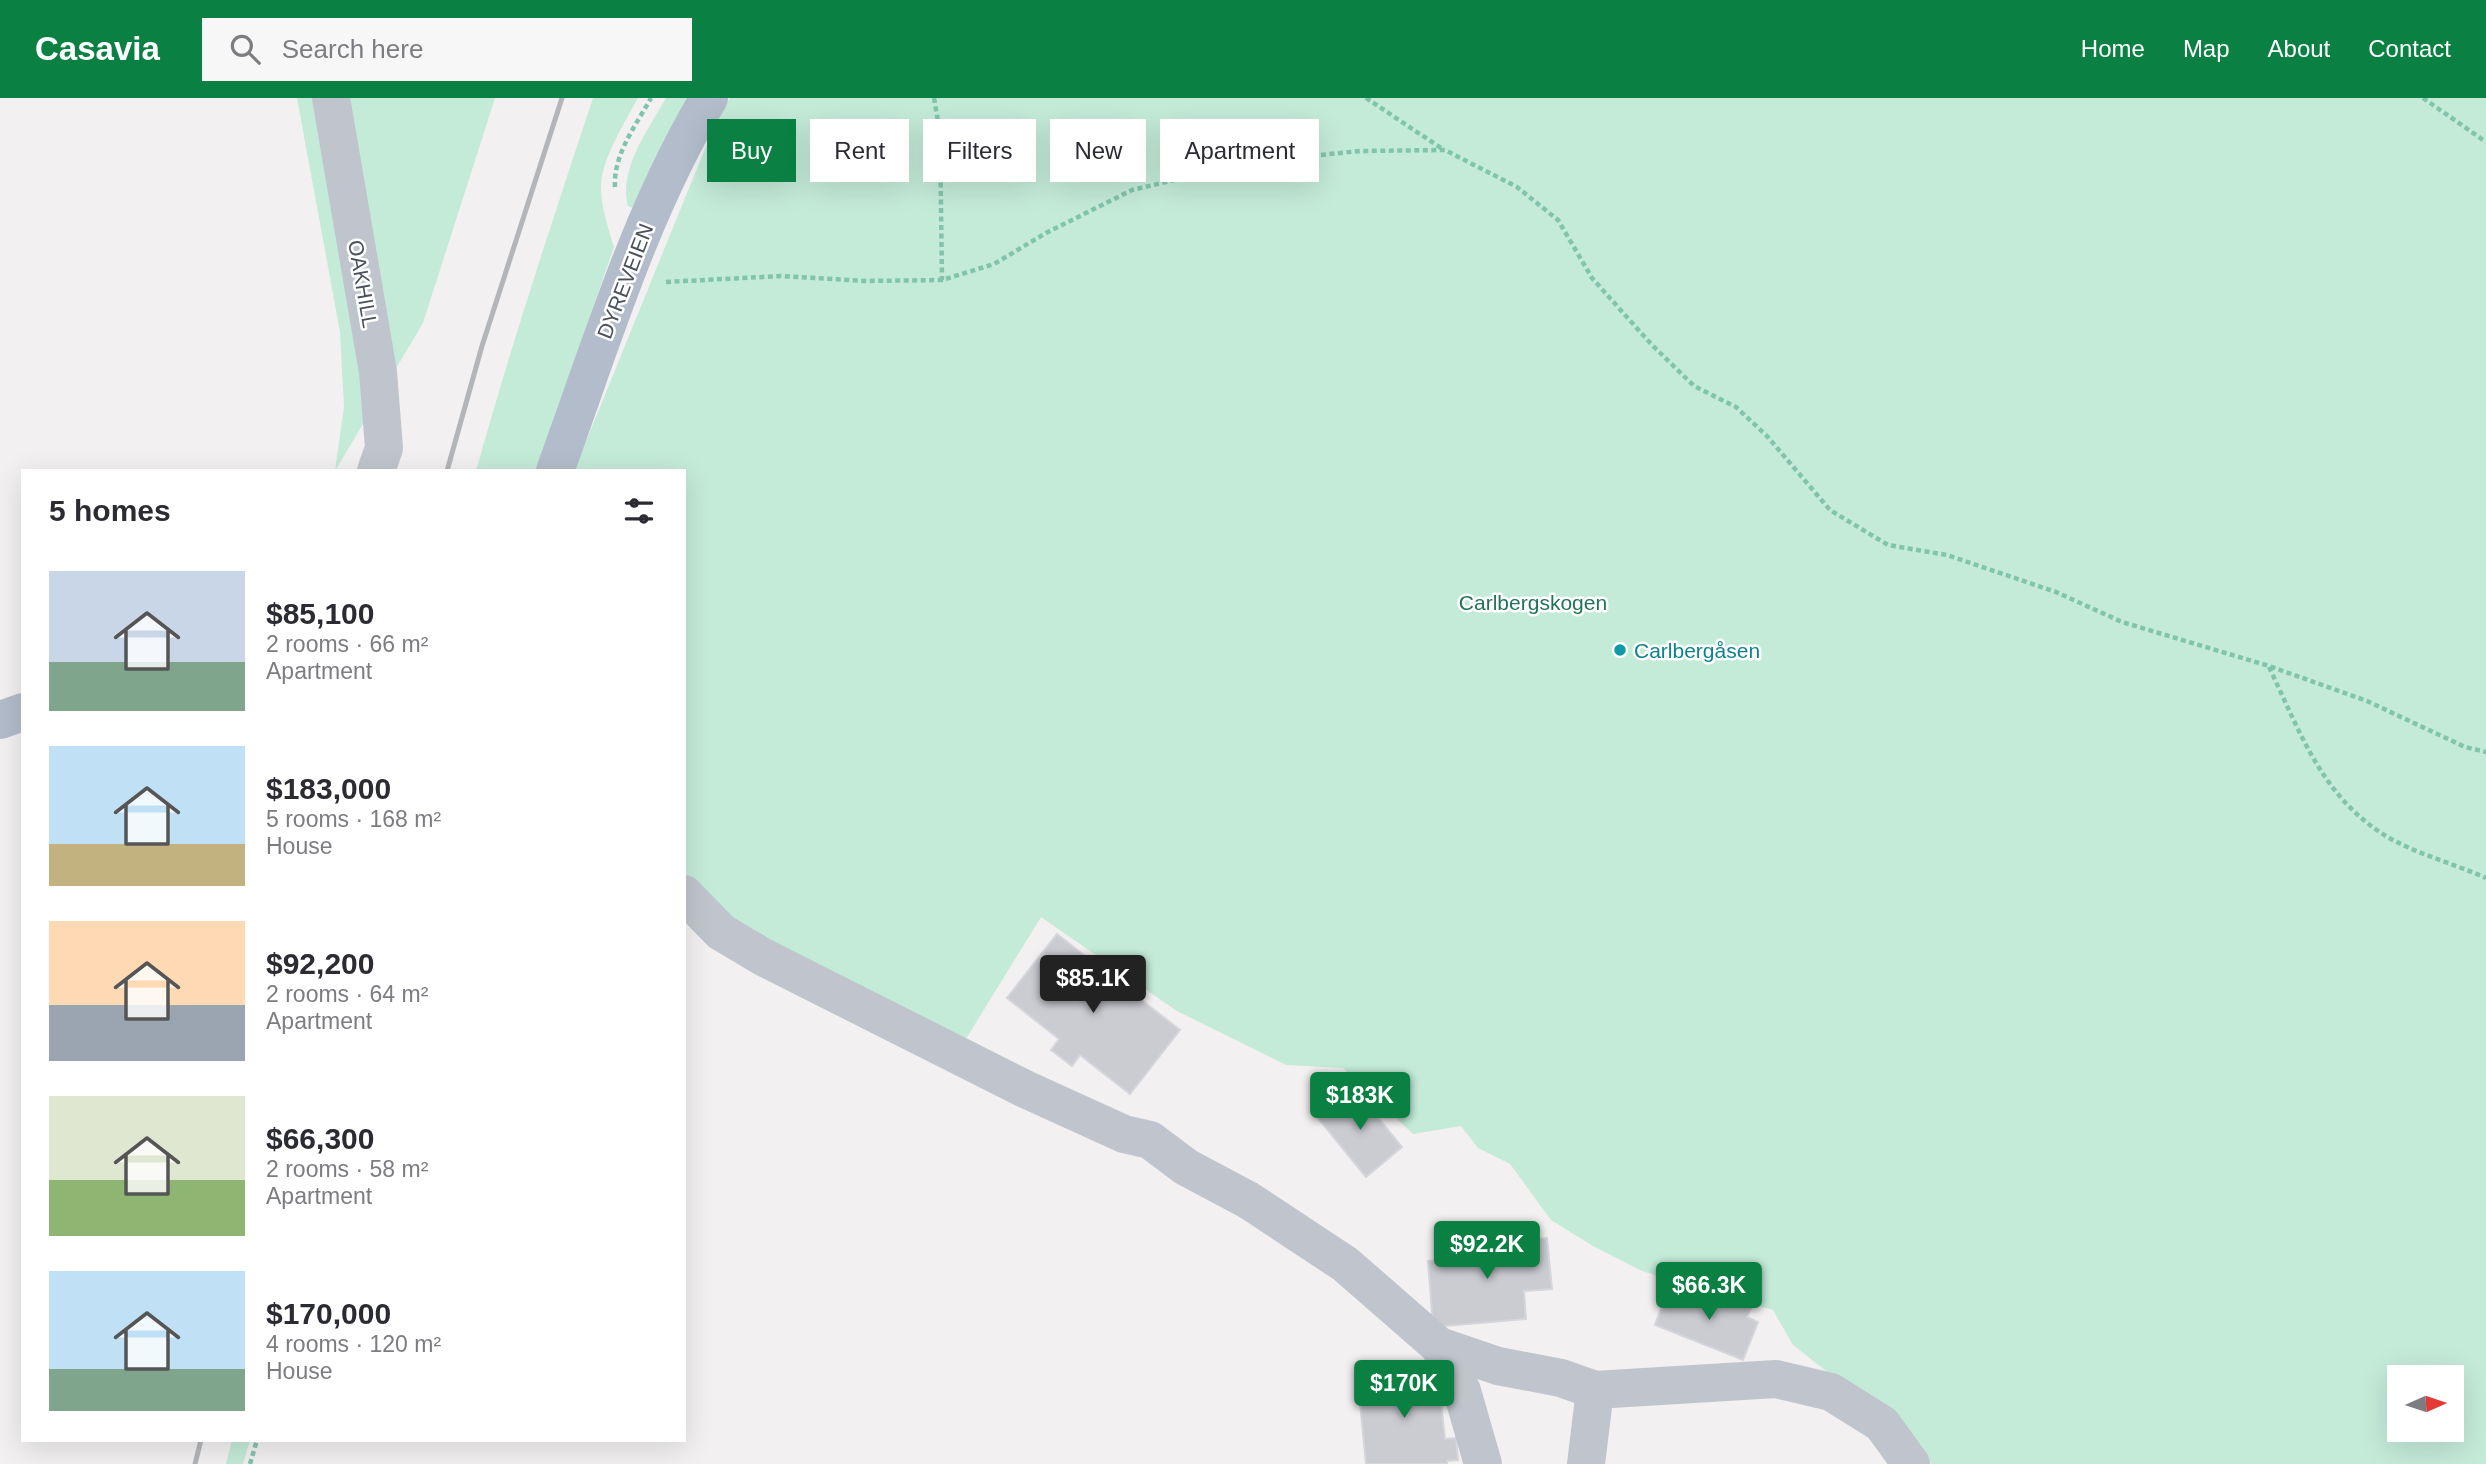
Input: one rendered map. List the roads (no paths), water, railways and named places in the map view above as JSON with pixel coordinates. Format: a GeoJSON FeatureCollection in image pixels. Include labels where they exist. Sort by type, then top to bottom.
{"type":"FeatureCollection","features":[{"type":"Feature","properties":{"kind":"main road","name":"DYREVEIEN"},"geometry":{"type":"LineString","coordinates":[[556,469],[649,219],[693,125],[709,98]]}},
{"type":"Feature","properties":{"kind":"main road"},"geometry":{"type":"LineString","coordinates":[[0,720],[21,713]]}},
{"type":"Feature","properties":{"kind":"street","name":"OAKHILL"},"geometry":{"type":"LineString","coordinates":[[331,98],[378,372],[384,448],[377,469]]}},
{"type":"Feature","properties":{"kind":"street"},"geometry":{"type":"LineString","coordinates":[[686,896],[721,932],[763,957],[1025,1089],[1124,1134],[1150,1140],[1185,1167],[1248,1200],[1345,1264],[1439,1346],[1462,1391],[1483,1464]]}},
{"type":"Feature","properties":{"kind":"street"},"geometry":{"type":"LineString","coordinates":[[1439,1346],[1498,1366],[1561,1378],[1595,1390],[1776,1379],[1831,1392],[1882,1424],[1911,1464]]}},
{"type":"Feature","properties":{"kind":"street"},"geometry":{"type":"LineString","coordinates":[[1586,1464],[1595,1390]]}},
{"type":"Feature","properties":{"kind":"railway"},"geometry":{"type":"LineString","coordinates":[[448,469],[482,346],[562,98]]}},
{"type":"Feature","properties":{"kind":"railway"},"geometry":{"type":"LineString","coordinates":[[195,1464],[200,1442]]}},
{"type":"Feature","properties":{"kind":"place","name":"Carlbergåsen"},"geometry":{"type":"Point","coordinates":[1620,650]}},
{"type":"Feature","properties":{"kind":"park label","name":"Carlbergskogen"},"geometry":{"type":"Point","coordinates":[1533,602]}}]}
